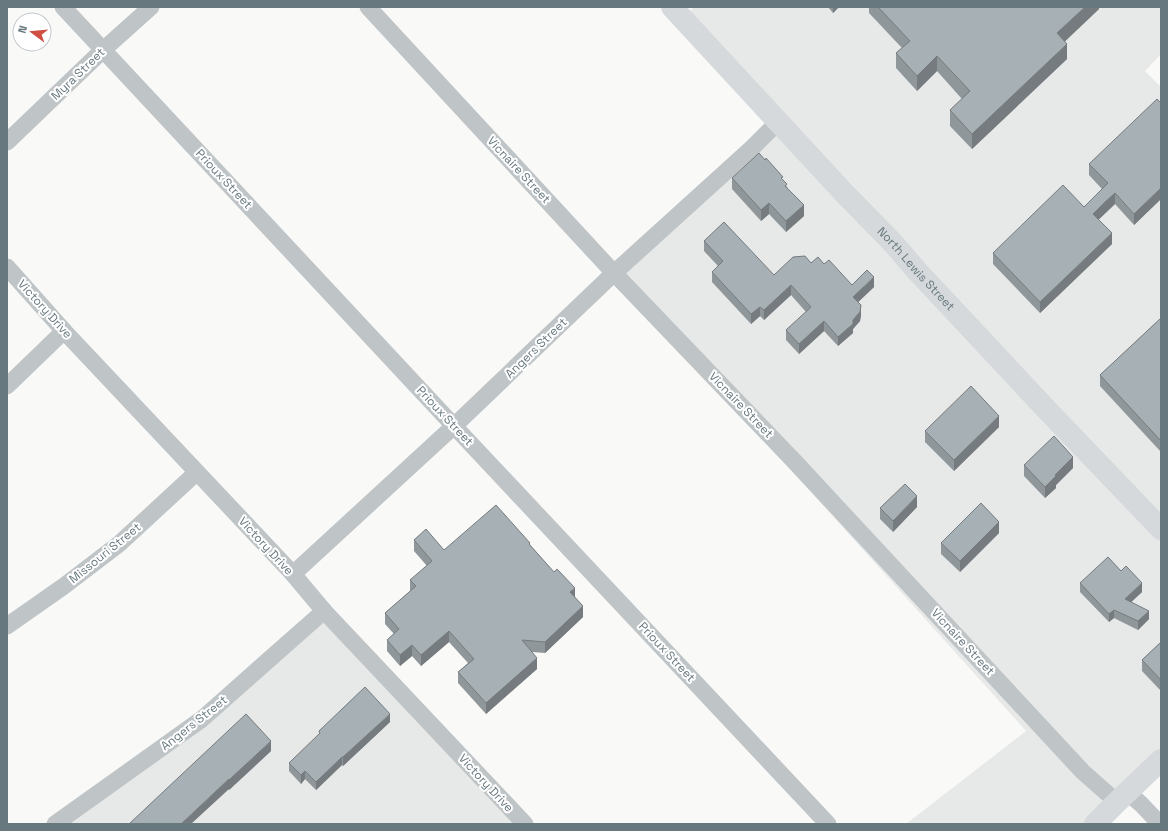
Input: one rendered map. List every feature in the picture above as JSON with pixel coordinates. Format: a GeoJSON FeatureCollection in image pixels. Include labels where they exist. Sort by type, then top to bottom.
{"type":"FeatureCollection","features":[{"type":"Feature","properties":{"kind":"main road","name":"North Lewis Street"},"geometry":{"type":"LineString","coordinates":[[682,11],[778,122],[893,243],[917,271],[1048,412],[1161,529]]}},
{"type":"Feature","properties":{"kind":"main road"},"geometry":{"type":"LineString","coordinates":[[1095,824],[1161,760]]}},
{"type":"Feature","properties":{"kind":"street","name":"Prioux Street"},"geometry":{"type":"LineString","coordinates":[[63,7],[828,824]]}},
{"type":"Feature","properties":{"kind":"street","name":"Myra Street"},"geometry":{"type":"LineString","coordinates":[[7,142],[103,50],[151,7]]}},
{"type":"Feature","properties":{"kind":"street","name":"Vicnaire Street"},"geometry":{"type":"LineString","coordinates":[[368,7],[614,273],[796,462],[1083,772],[1122,797],[1141,804],[1160,824]]}},
{"type":"Feature","properties":{"kind":"street","name":"Angers Street"},"geometry":{"type":"LineString","coordinates":[[293,574],[454,426],[614,273],[742,157],[778,122]]}},
{"type":"Feature","properties":{"kind":"street","name":"Victory Drive"},"geometry":{"type":"LineString","coordinates":[[7,267],[64,331],[293,574],[324,612],[525,824]]}},
{"type":"Feature","properties":{"kind":"street"},"geometry":{"type":"LineString","coordinates":[[7,386],[64,331]]}},
{"type":"Feature","properties":{"kind":"street","name":"Missouri Street"},"geometry":{"type":"LineString","coordinates":[[7,626],[64,586],[119,544],[196,472]]}},
{"type":"Feature","properties":{"kind":"street","name":"Angers Street"},"geometry":{"type":"LineString","coordinates":[[55,824],[202,719],[324,612]]}},
{"type":"Feature","properties":{"kind":"shaded area"},"geometry":{"type":"Polygon","coordinates":[[[694,7],[1161,7],[1161,54],[1145,71],[1161,87],[1161,761],[1096,824],[906,824],[1026,731],[614,273],[778,122],[683,19],[694,7]]]}},
{"type":"Feature","properties":{"kind":"shaded area"},"geometry":{"type":"Polygon","coordinates":[[[324,611],[519,824],[69,824],[324,611]]]}},
{"type":"Feature","properties":{"kind":"building"},"geometry":{"type":"Polygon","coordinates":[[[878,7],[1085,7],[1057,33],[1067,44],[972,134],[950,110],[970,91],[937,56],[917,76],[896,53],[910,41],[878,7]]]}},
{"type":"Feature","properties":{"kind":"building"},"geometry":{"type":"Polygon","coordinates":[[[1157,99],[1161,103],[1161,188],[1134,214],[1115,193],[1105,202],[1093,214],[1112,233],[1040,302],[993,253],[1063,185],[1084,207],[1108,183],[1089,164],[1157,99]]]}},
{"type":"Feature","properties":{"kind":"building"},"geometry":{"type":"Polygon","coordinates":[[[759,153],[765,160],[766,158],[783,177],[781,178],[787,184],[785,186],[804,205],[786,221],[769,203],[761,210],[732,178],[759,153]]]}},
{"type":"Feature","properties":{"kind":"building"},"geometry":{"type":"Polygon","coordinates":[[[724,222],[774,275],[793,257],[805,256],[811,263],[818,257],[824,264],[829,260],[852,285],[867,270],[874,277],[853,297],[861,305],[860,312],[853,320],[853,324],[838,337],[824,321],[799,344],[786,330],[811,307],[791,285],[764,310],[760,307],[751,314],[712,272],[723,261],[704,241],[724,222]]]}},
{"type":"Feature","properties":{"kind":"building"},"geometry":{"type":"Polygon","coordinates":[[[1161,318],[1161,441],[1100,375],[1161,318]]]}},
{"type":"Feature","properties":{"kind":"building"},"geometry":{"type":"Polygon","coordinates":[[[971,386],[999,416],[954,460],[925,431],[971,386]]]}},
{"type":"Feature","properties":{"kind":"building"},"geometry":{"type":"Polygon","coordinates":[[[1054,436],[1073,457],[1045,487],[1024,465],[1054,436]]]}},
{"type":"Feature","properties":{"kind":"building"},"geometry":{"type":"Polygon","coordinates":[[[905,484],[917,496],[893,521],[880,508],[905,484]]]}},
{"type":"Feature","properties":{"kind":"building"},"geometry":{"type":"Polygon","coordinates":[[[981,503],[999,522],[960,561],[941,543],[981,503]]]}},
{"type":"Feature","properties":{"kind":"building"},"geometry":{"type":"Polygon","coordinates":[[[496,505],[554,572],[557,569],[575,588],[570,592],[583,606],[545,642],[522,640],[537,658],[486,703],[458,672],[474,659],[449,631],[421,655],[412,645],[400,655],[387,640],[399,629],[385,613],[416,586],[410,580],[432,561],[414,540],[426,529],[444,550],[496,505]]]}},
{"type":"Feature","properties":{"kind":"building"},"geometry":{"type":"Polygon","coordinates":[[[1108,557],[1121,571],[1126,566],[1142,583],[1125,599],[1149,611],[1138,621],[1114,610],[1109,614],[1080,583],[1108,557]]]}},
{"type":"Feature","properties":{"kind":"building"},"geometry":{"type":"Polygon","coordinates":[[[1161,642],[1161,680],[1142,660],[1161,642]]]}},
{"type":"Feature","properties":{"kind":"building"},"geometry":{"type":"Polygon","coordinates":[[[365,687],[390,714],[316,782],[305,771],[301,775],[289,763],[320,733],[319,731],[365,687]]]}},
{"type":"Feature","properties":{"kind":"building"},"geometry":{"type":"Polygon","coordinates":[[[246,714],[271,741],[181,824],[129,824],[246,714]]]}}]}
